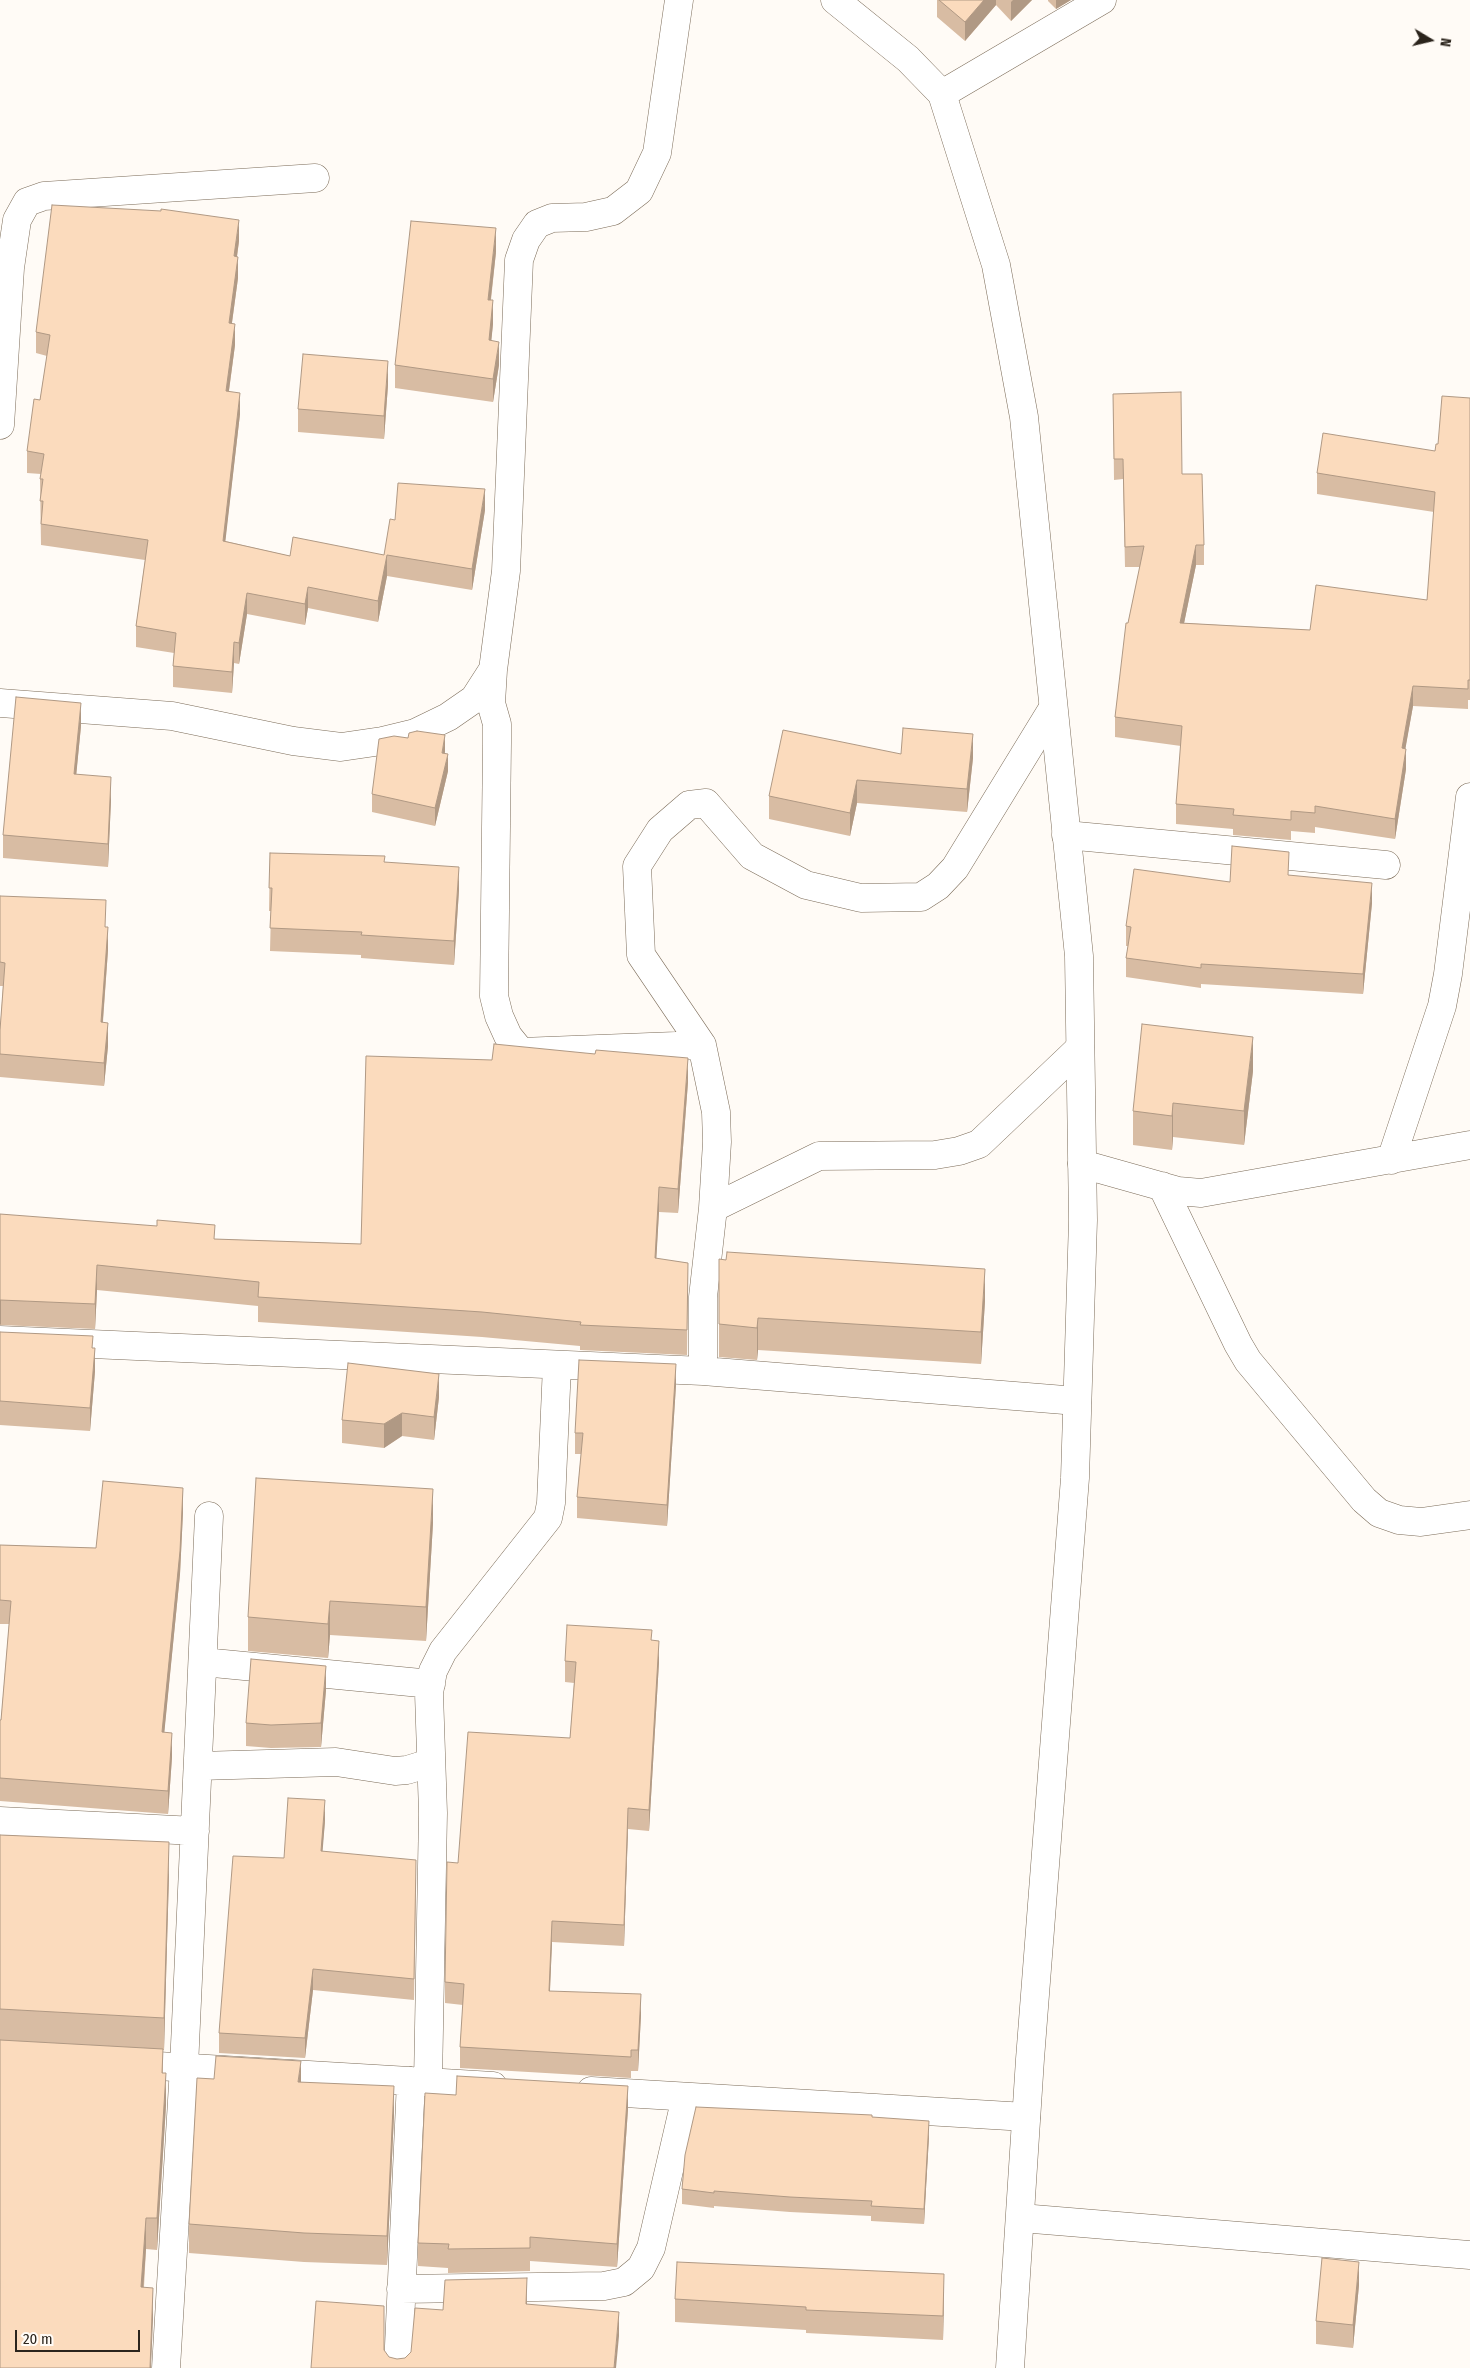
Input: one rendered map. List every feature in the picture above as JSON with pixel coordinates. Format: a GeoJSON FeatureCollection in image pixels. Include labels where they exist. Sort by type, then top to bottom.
{"type":"FeatureCollection","features":[{"type":"Feature","properties":{"kind":"street"},"geometry":{"type":"LineString","coordinates":[[679,0],[656,153],[639,191],[613,211],[586,217],[552,218],[537,224],[526,240],[520,260],[506,571],[493,670],[491,703],[497,724],[498,742],[494,996],[499,1016],[508,1036],[521,1052],[702,1046]]}},
{"type":"Feature","properties":{"kind":"street"},"geometry":{"type":"LineString","coordinates":[[942,94],[1102,0]]}},
{"type":"Feature","properties":{"kind":"street"},"geometry":{"type":"LineString","coordinates":[[848,4],[908,59],[942,94],[996,265],[1024,417],[1079,956],[1083,1220],[1075,1478],[1026,2117],[1010,2368]]}},
{"type":"Feature","properties":{"kind":"street"},"geometry":{"type":"LineString","coordinates":[[0,425],[4,289],[17,220],[27,202],[44,196],[315,178]]}},
{"type":"Feature","properties":{"kind":"street"},"geometry":{"type":"LineString","coordinates":[[0,703],[172,716],[293,741],[341,747],[382,741],[414,733],[448,716],[474,699],[493,670]]}},
{"type":"Feature","properties":{"kind":"street"},"geometry":{"type":"LineString","coordinates":[[703,1371],[703,1297],[713,1208],[717,1142],[716,1112],[702,1046],[641,955],[637,866],[660,830],[689,804],[706,803],[752,856],[806,885],[861,898],[921,897],[938,886],[955,868],[1053,708]]}},
{"type":"Feature","properties":{"kind":"street"},"geometry":{"type":"LineString","coordinates":[[1391,1160],[1442,1006],[1448,974],[1470,797]]}},
{"type":"Feature","properties":{"kind":"street"},"geometry":{"type":"LineString","coordinates":[[1066,835],[1386,865]]}},
{"type":"Feature","properties":{"kind":"street"},"geometry":{"type":"LineString","coordinates":[[713,1208],[819,1156],[935,1155],[959,1151],[978,1144],[1080,1048]]}},
{"type":"Feature","properties":{"kind":"street"},"geometry":{"type":"LineString","coordinates":[[1082,1164],[1186,1192],[1222,1191],[1470,1145]]}},
{"type":"Feature","properties":{"kind":"street"},"geometry":{"type":"LineString","coordinates":[[1162,1186],[1248,1361],[1364,1500],[1379,1513],[1398,1520],[1421,1522],[1470,1515]]}},
{"type":"Feature","properties":{"kind":"street"},"geometry":{"type":"LineString","coordinates":[[0,1340],[703,1371],[1077,1402]]}},
{"type":"Feature","properties":{"kind":"street"},"geometry":{"type":"LineString","coordinates":[[398,2368],[401,2289],[420,2081],[433,1813],[428,1714],[431,1684],[434,1671],[443,1651],[548,1518],[551,1503],[557,1365]]}},
{"type":"Feature","properties":{"kind":"street"},"geometry":{"type":"LineString","coordinates":[[166,2368],[184,2067],[209,1516]]}},
{"type":"Feature","properties":{"kind":"street"},"geometry":{"type":"LineString","coordinates":[[203,1662],[431,1684]]}},
{"type":"Feature","properties":{"kind":"street"},"geometry":{"type":"LineString","coordinates":[[198,1766],[336,1762],[395,1771],[407,1770],[430,1763]]}},
{"type":"Feature","properties":{"kind":"street"},"geometry":{"type":"LineString","coordinates":[[0,1821],[195,1831]]}},
{"type":"Feature","properties":{"kind":"street"},"geometry":{"type":"LineString","coordinates":[[97,2062],[516,2087]]}},
{"type":"Feature","properties":{"kind":"street"},"geometry":{"type":"LineString","coordinates":[[565,2090],[1026,2117]]}},
{"type":"Feature","properties":{"kind":"street"},"geometry":{"type":"LineString","coordinates":[[401,2289],[604,2286],[624,2282],[641,2268],[651,2248],[686,2097]]}},
{"type":"Feature","properties":{"kind":"street"},"geometry":{"type":"LineString","coordinates":[[1021,2218],[1470,2255]]}},
{"type":"Feature","properties":{"kind":"building"},"geometry":{"type":"Polygon","coordinates":[[[939,0],[984,0],[965,22],[939,0]]]}},
{"type":"Feature","properties":{"kind":"building"},"geometry":{"type":"Polygon","coordinates":[[[52,205],[161,211],[161,209],[239,220],[234,256],[238,257],[229,323],[235,324],[226,391],[240,393],[223,541],[290,556],[293,537],[384,555],[390,519],[395,520],[398,483],[485,489],[472,569],[387,555],[378,601],[308,587],[305,604],[247,593],[239,643],[234,642],[232,672],[173,666],[176,633],[136,626],[148,540],[41,524],[43,501],[40,501],[43,479],[40,479],[44,454],[27,451],[34,399],[40,400],[50,335],[36,332],[52,205]]]}},
{"type":"Feature","properties":{"kind":"building"},"geometry":{"type":"Polygon","coordinates":[[[411,221],[496,228],[488,300],[493,300],[489,340],[499,342],[493,379],[395,365],[411,221]]]}},
{"type":"Feature","properties":{"kind":"building"},"geometry":{"type":"Polygon","coordinates":[[[303,354],[388,361],[384,416],[298,409],[303,354]]]}},
{"type":"Feature","properties":{"kind":"building"},"geometry":{"type":"Polygon","coordinates":[[[1181,392],[1182,474],[1202,474],[1204,545],[1196,545],[1180,623],[1310,630],[1316,585],[1427,600],[1435,492],[1317,473],[1323,433],[1435,451],[1436,444],[1438,444],[1442,396],[1470,398],[1470,680],[1468,680],[1468,689],[1413,686],[1402,748],[1406,749],[1395,819],[1315,806],[1315,813],[1291,811],[1291,820],[1233,815],[1234,809],[1176,804],[1182,726],[1115,717],[1126,623],[1128,623],[1144,546],[1125,547],[1123,459],[1114,459],[1113,394],[1181,392]]]}},
{"type":"Feature","properties":{"kind":"building"},"geometry":{"type":"Polygon","coordinates":[[[16,697],[81,703],[74,774],[111,777],[108,844],[3,835],[16,697]]]}},
{"type":"Feature","properties":{"kind":"building"},"geometry":{"type":"Polygon","coordinates":[[[903,728],[973,734],[967,789],[857,780],[850,813],[769,796],[783,730],[901,754],[903,728]]]}},
{"type":"Feature","properties":{"kind":"building"},"geometry":{"type":"Polygon","coordinates":[[[417,731],[445,735],[442,753],[448,754],[435,808],[372,794],[379,739],[394,736],[408,738],[409,733],[417,731]]]}},
{"type":"Feature","properties":{"kind":"building"},"geometry":{"type":"Polygon","coordinates":[[[1232,846],[1289,852],[1288,875],[1372,883],[1363,974],[1201,964],[1201,968],[1126,958],[1131,927],[1126,926],[1134,869],[1230,882],[1232,846]]]}},
{"type":"Feature","properties":{"kind":"building"},"geometry":{"type":"Polygon","coordinates":[[[270,853],[385,856],[384,862],[459,867],[454,941],[361,935],[362,932],[270,928],[272,888],[269,888],[270,853]]]}},
{"type":"Feature","properties":{"kind":"building"},"geometry":{"type":"Polygon","coordinates":[[[0,896],[106,900],[105,927],[108,927],[101,1022],[108,1023],[104,1063],[0,1054],[5,963],[0,962],[0,896]]]}},
{"type":"Feature","properties":{"kind":"building"},"geometry":{"type":"Polygon","coordinates":[[[1142,1024],[1253,1037],[1244,1111],[1173,1103],[1172,1116],[1133,1111],[1142,1024]]]}},
{"type":"Feature","properties":{"kind":"building"},"geometry":{"type":"Polygon","coordinates":[[[494,1044],[595,1054],[596,1050],[688,1058],[678,1189],[659,1187],[655,1258],[688,1263],[687,1330],[580,1325],[581,1322],[482,1312],[258,1297],[259,1282],[97,1265],[95,1304],[0,1300],[0,1214],[157,1226],[157,1220],[215,1225],[214,1239],[361,1244],[366,1056],[492,1060],[494,1044]]]}},
{"type":"Feature","properties":{"kind":"building"},"geometry":{"type":"Polygon","coordinates":[[[727,1252],[985,1269],[981,1332],[758,1318],[757,1328],[719,1324],[719,1259],[726,1260],[727,1252]]]}},
{"type":"Feature","properties":{"kind":"building"},"geometry":{"type":"Polygon","coordinates":[[[0,1332],[93,1336],[92,1348],[95,1348],[90,1408],[0,1401],[0,1332]]]}},
{"type":"Feature","properties":{"kind":"building"},"geometry":{"type":"Polygon","coordinates":[[[579,1360],[676,1364],[667,1505],[577,1497],[583,1433],[575,1433],[579,1360]]]}},
{"type":"Feature","properties":{"kind":"building"},"geometry":{"type":"Polygon","coordinates":[[[348,1363],[439,1374],[434,1417],[402,1413],[384,1424],[342,1420],[348,1363]]]}},
{"type":"Feature","properties":{"kind":"building"},"geometry":{"type":"Polygon","coordinates":[[[256,1478],[433,1489],[426,1607],[330,1601],[328,1624],[248,1617],[256,1478]]]}},
{"type":"Feature","properties":{"kind":"building"},"geometry":{"type":"Polygon","coordinates":[[[103,1481],[183,1488],[180,1551],[162,1732],[172,1733],[168,1791],[0,1778],[0,1720],[11,1601],[0,1600],[0,1545],[96,1548],[103,1481]]]}},
{"type":"Feature","properties":{"kind":"building"},"geometry":{"type":"Polygon","coordinates":[[[567,1625],[652,1630],[651,1640],[659,1641],[649,1810],[628,1808],[624,1925],[552,1921],[549,1991],[641,1994],[638,2050],[631,2050],[631,2057],[460,2047],[464,1984],[445,1982],[447,1862],[458,1863],[468,1732],[570,1738],[576,1662],[565,1661],[567,1625]]]}},
{"type":"Feature","properties":{"kind":"building"},"geometry":{"type":"Polygon","coordinates":[[[251,1659],[326,1666],[321,1723],[271,1725],[246,1723],[251,1659]]]}},
{"type":"Feature","properties":{"kind":"building"},"geometry":{"type":"Polygon","coordinates":[[[288,1798],[325,1800],[321,1851],[416,1860],[414,1979],[313,1969],[305,2038],[219,2033],[233,1856],[284,1858],[288,1798]]]}},
{"type":"Feature","properties":{"kind":"building"},"geometry":{"type":"Polygon","coordinates":[[[0,1835],[169,1842],[164,2018],[0,2009],[0,1835]]]}},
{"type":"Feature","properties":{"kind":"building"},"geometry":{"type":"Polygon","coordinates":[[[0,2040],[163,2049],[162,2073],[166,2073],[157,2218],[146,2218],[141,2287],[153,2288],[150,2368],[0,2368],[0,2040]]]}},
{"type":"Feature","properties":{"kind":"building"},"geometry":{"type":"Polygon","coordinates":[[[216,2056],[301,2061],[298,2082],[394,2086],[387,2236],[304,2233],[189,2224],[197,2078],[214,2079],[216,2056]]]}},
{"type":"Feature","properties":{"kind":"building"},"geometry":{"type":"Polygon","coordinates":[[[457,2076],[628,2086],[617,2244],[530,2237],[530,2248],[448,2249],[449,2244],[418,2243],[425,2093],[456,2095],[457,2076]]]}},
{"type":"Feature","properties":{"kind":"building"},"geometry":{"type":"Polygon","coordinates":[[[696,2107],[872,2115],[872,2117],[929,2121],[924,2209],[871,2206],[872,2201],[714,2191],[714,2193],[682,2189],[685,2155],[696,2107]]]}},
{"type":"Feature","properties":{"kind":"building"},"geometry":{"type":"Polygon","coordinates":[[[1322,2258],[1359,2262],[1353,2325],[1316,2321],[1322,2258]]]}},
{"type":"Feature","properties":{"kind":"building"},"geometry":{"type":"Polygon","coordinates":[[[677,2262],[944,2274],[943,2316],[806,2310],[806,2307],[675,2299],[677,2262]]]}},
{"type":"Feature","properties":{"kind":"building"},"geometry":{"type":"Polygon","coordinates":[[[527,2278],[526,2304],[619,2312],[614,2368],[311,2368],[316,2301],[384,2306],[384,2350],[389,2357],[397,2359],[405,2358],[411,2352],[415,2308],[443,2310],[445,2280],[527,2278]]]}}]}
